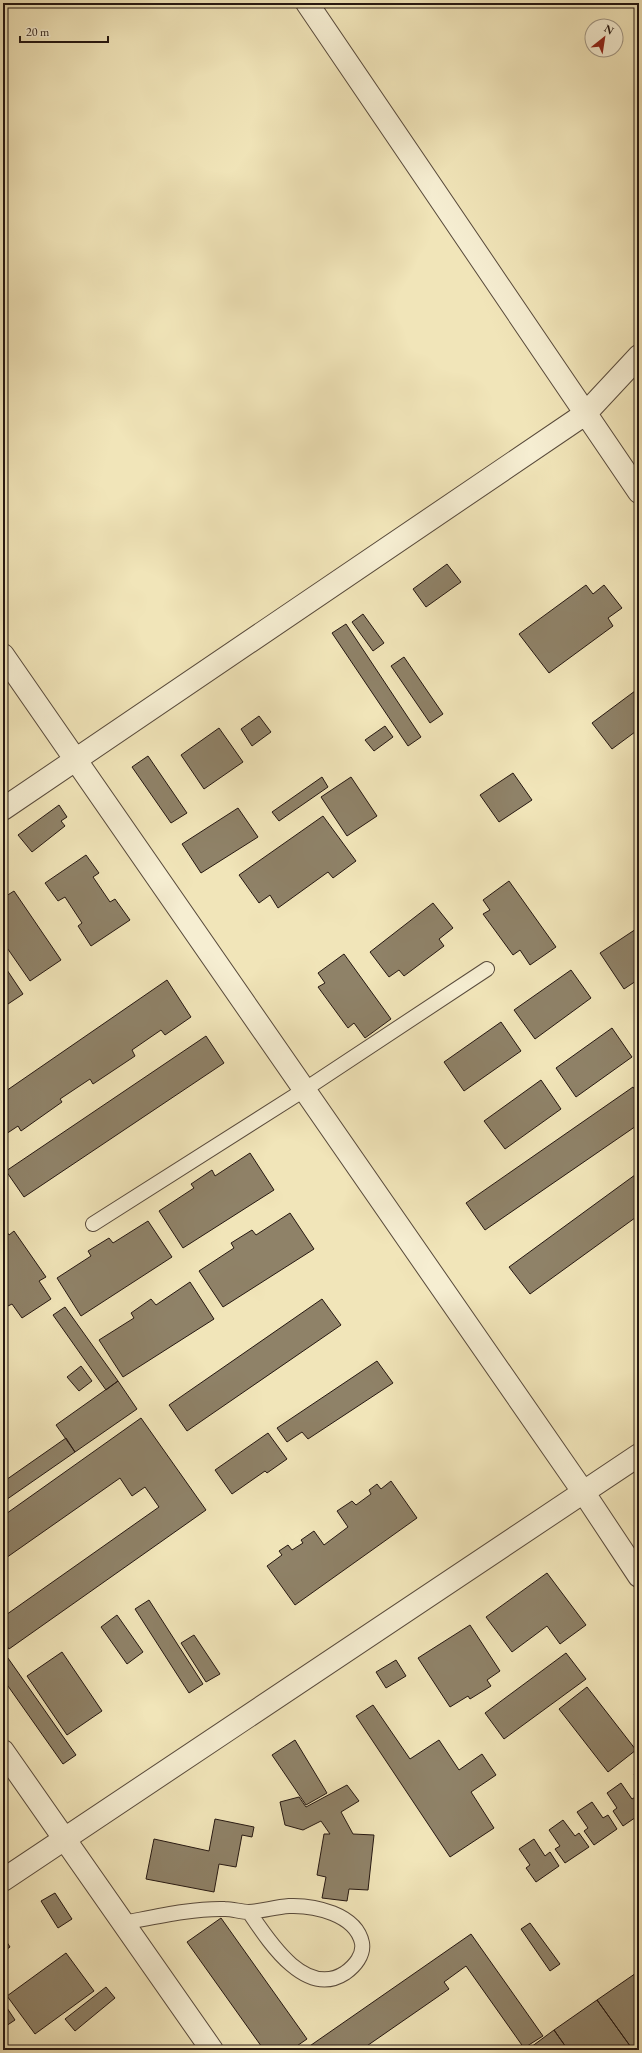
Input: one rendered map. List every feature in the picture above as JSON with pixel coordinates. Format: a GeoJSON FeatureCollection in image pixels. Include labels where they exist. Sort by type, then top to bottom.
{"type":"FeatureCollection","features":[{"type":"Feature","properties":{"kind":"street"},"geometry":{"type":"LineString","coordinates":[[307,3],[639,492]]}},
{"type":"Feature","properties":{"kind":"street"},"geometry":{"type":"LineString","coordinates":[[3,809],[585,414],[639,356]]}},
{"type":"Feature","properties":{"kind":"street"},"geometry":{"type":"LineString","coordinates":[[3,656],[584,1493],[639,1576]]}},
{"type":"Feature","properties":{"kind":"street"},"geometry":{"type":"LineString","coordinates":[[3,1880],[639,1455]]}},
{"type":"Feature","properties":{"kind":"street"},"geometry":{"type":"LineString","coordinates":[[3,1751],[212,2050]]}},
{"type":"Feature","properties":{"kind":"lane"},"geometry":{"type":"LineString","coordinates":[[93,1224],[304,1090],[486,969]]}},
{"type":"Feature","properties":{"kind":"lane"},"geometry":{"type":"LineString","coordinates":[[123,1923],[174,1914],[217,1910],[249,1912],[289,1906],[323,1910],[343,1919],[356,1929],[362,1943],[361,1956],[351,1969],[338,1978],[322,1980],[306,1975],[291,1965],[267,1938],[249,1912]]}},
{"type":"Feature","properties":{"kind":"building"},"geometry":{"type":"Polygon","coordinates":[[[447,564],[461,582],[426,607],[413,589],[447,564]]]}},
{"type":"Feature","properties":{"kind":"building"},"geometry":{"type":"Polygon","coordinates":[[[586,585],[593,594],[604,585],[622,608],[608,618],[613,626],[549,673],[519,634],[586,585]]]}},
{"type":"Feature","properties":{"kind":"building"},"geometry":{"type":"Polygon","coordinates":[[[363,614],[384,643],[373,651],[352,622],[363,614]]]}},
{"type":"Feature","properties":{"kind":"building"},"geometry":{"type":"Polygon","coordinates":[[[346,624],[421,737],[408,746],[332,633],[346,624]]]}},
{"type":"Feature","properties":{"kind":"building"},"geometry":{"type":"Polygon","coordinates":[[[404,657],[443,714],[430,723],[391,666],[404,657]]]}},
{"type":"Feature","properties":{"kind":"building"},"geometry":{"type":"Polygon","coordinates":[[[639,688],[639,729],[612,749],[592,723],[639,688]]]}},
{"type":"Feature","properties":{"kind":"building"},"geometry":{"type":"Polygon","coordinates":[[[259,716],[271,732],[252,746],[241,729],[259,716]]]}},
{"type":"Feature","properties":{"kind":"building"},"geometry":{"type":"Polygon","coordinates":[[[385,726],[393,737],[374,751],[365,740],[385,726]]]}},
{"type":"Feature","properties":{"kind":"building"},"geometry":{"type":"Polygon","coordinates":[[[219,728],[243,762],[204,789],[181,755],[219,728]]]}},
{"type":"Feature","properties":{"kind":"building"},"geometry":{"type":"Polygon","coordinates":[[[148,756],[187,813],[171,823],[132,767],[148,756]]]}},
{"type":"Feature","properties":{"kind":"building"},"geometry":{"type":"Polygon","coordinates":[[[513,773],[532,800],[499,822],[480,795],[513,773]]]}},
{"type":"Feature","properties":{"kind":"building"},"geometry":{"type":"Polygon","coordinates":[[[322,777],[328,787],[279,821],[272,812],[322,777]]]}},
{"type":"Feature","properties":{"kind":"building"},"geometry":{"type":"Polygon","coordinates":[[[351,777],[377,816],[347,836],[321,797],[351,777]]]}},
{"type":"Feature","properties":{"kind":"building"},"geometry":{"type":"Polygon","coordinates":[[[59,805],[67,817],[61,821],[65,826],[32,852],[18,835],[59,805]]]}},
{"type":"Feature","properties":{"kind":"building"},"geometry":{"type":"Polygon","coordinates":[[[238,808],[258,837],[201,873],[182,844],[238,808]]]}},
{"type":"Feature","properties":{"kind":"building"},"geometry":{"type":"Polygon","coordinates":[[[323,816],[356,861],[333,878],[328,872],[278,908],[270,895],[259,903],[239,875],[323,816]]]}},
{"type":"Feature","properties":{"kind":"building"},"geometry":{"type":"Polygon","coordinates":[[[86,855],[99,873],[93,877],[110,902],[115,899],[130,920],[91,946],[78,926],[82,923],[65,897],[58,901],[45,883],[86,855]]]}},
{"type":"Feature","properties":{"kind":"building"},"geometry":{"type":"Polygon","coordinates":[[[509,881],[556,947],[530,965],[520,950],[513,955],[483,914],[490,910],[483,900],[509,881]]]}},
{"type":"Feature","properties":{"kind":"building"},"geometry":{"type":"Polygon","coordinates":[[[14,891],[61,960],[30,981],[3,942],[3,898],[14,891]]]}},
{"type":"Feature","properties":{"kind":"building"},"geometry":{"type":"Polygon","coordinates":[[[433,903],[453,928],[439,939],[444,946],[404,976],[399,970],[389,977],[370,952],[433,903]]]}},
{"type":"Feature","properties":{"kind":"building"},"geometry":{"type":"Polygon","coordinates":[[[639,927],[639,979],[624,989],[600,953],[639,927]]]}},
{"type":"Feature","properties":{"kind":"building"},"geometry":{"type":"Polygon","coordinates":[[[344,954],[391,1019],[365,1038],[354,1023],[348,1028],[318,987],[325,983],[318,973],[344,954]]]}},
{"type":"Feature","properties":{"kind":"building"},"geometry":{"type":"Polygon","coordinates":[[[3,964],[23,994],[8,1004],[3,997],[3,964]]]}},
{"type":"Feature","properties":{"kind":"building"},"geometry":{"type":"Polygon","coordinates":[[[571,970],[591,998],[535,1039],[514,1010],[571,970]]]}},
{"type":"Feature","properties":{"kind":"building"},"geometry":{"type":"Polygon","coordinates":[[[167,980],[191,1017],[165,1035],[161,1030],[132,1050],[135,1056],[93,1084],[90,1079],[60,1099],[62,1102],[21,1131],[18,1126],[3,1136],[3,1093],[167,980]]]}},
{"type":"Feature","properties":{"kind":"building"},"geometry":{"type":"Polygon","coordinates":[[[501,1022],[521,1051],[464,1091],[444,1062],[501,1022]]]}},
{"type":"Feature","properties":{"kind":"building"},"geometry":{"type":"Polygon","coordinates":[[[612,1028],[632,1057],[576,1097],[556,1068],[612,1028]]]}},
{"type":"Feature","properties":{"kind":"building"},"geometry":{"type":"Polygon","coordinates":[[[206,1036],[224,1063],[24,1197],[6,1171],[206,1036]]]}},
{"type":"Feature","properties":{"kind":"building"},"geometry":{"type":"Polygon","coordinates":[[[541,1080],[561,1109],[505,1149],[484,1121],[541,1080]]]}},
{"type":"Feature","properties":{"kind":"building"},"geometry":{"type":"Polygon","coordinates":[[[633,1087],[639,1095],[639,1124],[485,1230],[466,1203],[633,1087]]]}},
{"type":"Feature","properties":{"kind":"building"},"geometry":{"type":"Polygon","coordinates":[[[250,1153],[274,1190],[183,1248],[159,1211],[194,1188],[191,1184],[212,1170],[215,1176],[250,1153]]]}},
{"type":"Feature","properties":{"kind":"building"},"geometry":{"type":"Polygon","coordinates":[[[639,1172],[639,1215],[530,1294],[509,1267],[639,1172]]]}},
{"type":"Feature","properties":{"kind":"building"},"geometry":{"type":"Polygon","coordinates":[[[290,1213],[314,1249],[223,1307],[199,1271],[234,1248],[231,1243],[252,1230],[256,1235],[290,1213]]]}},
{"type":"Feature","properties":{"kind":"building"},"geometry":{"type":"Polygon","coordinates":[[[148,1221],[172,1257],[81,1316],[57,1278],[91,1256],[88,1251],[109,1238],[113,1243],[148,1221]]]}},
{"type":"Feature","properties":{"kind":"building"},"geometry":{"type":"Polygon","coordinates":[[[3,1226],[9,1235],[14,1231],[46,1277],[39,1281],[51,1299],[22,1318],[12,1304],[6,1307],[3,1303],[3,1226]]]}},
{"type":"Feature","properties":{"kind":"building"},"geometry":{"type":"Polygon","coordinates":[[[190,1282],[214,1319],[123,1377],[99,1340],[134,1318],[131,1313],[151,1299],[156,1305],[190,1282]]]}},
{"type":"Feature","properties":{"kind":"building"},"geometry":{"type":"Polygon","coordinates":[[[322,1299],[341,1325],[187,1431],[169,1405],[322,1299]]]}},
{"type":"Feature","properties":{"kind":"building"},"geometry":{"type":"Polygon","coordinates":[[[65,1307],[118,1381],[106,1390],[53,1315],[65,1307]]]}},
{"type":"Feature","properties":{"kind":"building"},"geometry":{"type":"Polygon","coordinates":[[[377,1361],[393,1383],[308,1439],[302,1432],[287,1442],[277,1428],[377,1361]]]}},
{"type":"Feature","properties":{"kind":"building"},"geometry":{"type":"Polygon","coordinates":[[[81,1366],[92,1381],[79,1391],[67,1377],[81,1366]]]}},
{"type":"Feature","properties":{"kind":"building"},"geometry":{"type":"Polygon","coordinates":[[[118,1381],[137,1409],[75,1452],[56,1425],[118,1381]]]}},
{"type":"Feature","properties":{"kind":"building"},"geometry":{"type":"Polygon","coordinates":[[[141,1418],[206,1510],[9,1649],[3,1640],[3,1617],[159,1507],[145,1487],[132,1496],[120,1478],[3,1560],[3,1516],[141,1418]]]}},
{"type":"Feature","properties":{"kind":"building"},"geometry":{"type":"Polygon","coordinates":[[[268,1433],[287,1459],[267,1473],[265,1471],[232,1494],[215,1470],[268,1433]]]}},
{"type":"Feature","properties":{"kind":"building"},"geometry":{"type":"Polygon","coordinates":[[[66,1438],[75,1452],[3,1502],[3,1482],[66,1438]]]}},
{"type":"Feature","properties":{"kind":"building"},"geometry":{"type":"Polygon","coordinates":[[[391,1481],[417,1518],[295,1605],[267,1566],[282,1555],[279,1551],[288,1545],[292,1550],[303,1543],[301,1540],[314,1531],[324,1545],[348,1527],[337,1511],[352,1501],[356,1505],[371,1494],[369,1490],[377,1484],[381,1489],[391,1481]]]}},
{"type":"Feature","properties":{"kind":"building"},"geometry":{"type":"Polygon","coordinates":[[[547,1573],[586,1625],[560,1644],[547,1626],[512,1652],[486,1617],[547,1573]]]}},
{"type":"Feature","properties":{"kind":"building"},"geometry":{"type":"Polygon","coordinates":[[[149,1600],[203,1684],[189,1693],[135,1609],[149,1600]]]}},
{"type":"Feature","properties":{"kind":"building"},"geometry":{"type":"Polygon","coordinates":[[[117,1615],[143,1652],[127,1664],[101,1627],[117,1615]]]}},
{"type":"Feature","properties":{"kind":"building"},"geometry":{"type":"Polygon","coordinates":[[[470,1625],[500,1671],[487,1680],[491,1686],[470,1699],[468,1696],[450,1707],[418,1658],[470,1625]]]}},
{"type":"Feature","properties":{"kind":"building"},"geometry":{"type":"Polygon","coordinates":[[[194,1635],[220,1674],[206,1682],[181,1643],[194,1635]]]}},
{"type":"Feature","properties":{"kind":"building"},"geometry":{"type":"Polygon","coordinates":[[[3,1651],[76,1755],[63,1764],[3,1679],[3,1651]]]}},
{"type":"Feature","properties":{"kind":"building"},"geometry":{"type":"Polygon","coordinates":[[[62,1652],[102,1711],[67,1735],[27,1676],[62,1652]]]}},
{"type":"Feature","properties":{"kind":"building"},"geometry":{"type":"Polygon","coordinates":[[[566,1653],[586,1679],[504,1739],[485,1713],[566,1653]]]}},
{"type":"Feature","properties":{"kind":"building"},"geometry":{"type":"Polygon","coordinates":[[[396,1660],[406,1676],[386,1688],[376,1672],[396,1660]]]}},
{"type":"Feature","properties":{"kind":"building"},"geometry":{"type":"Polygon","coordinates":[[[587,1687],[636,1750],[608,1772],[559,1709],[587,1687]]]}},
{"type":"Feature","properties":{"kind":"building"},"geometry":{"type":"Polygon","coordinates":[[[373,1705],[410,1759],[439,1740],[459,1770],[482,1754],[496,1775],[471,1792],[494,1828],[450,1857],[356,1716],[373,1705]]]}},
{"type":"Feature","properties":{"kind":"building"},"geometry":{"type":"Polygon","coordinates":[[[295,1740],[327,1793],[306,1805],[272,1755],[295,1740]]]}},
{"type":"Feature","properties":{"kind":"building"},"geometry":{"type":"Polygon","coordinates":[[[639,1771],[639,1781],[634,1774],[639,1771]]]}},
{"type":"Feature","properties":{"kind":"building"},"geometry":{"type":"Polygon","coordinates":[[[621,1783],[632,1799],[637,1796],[639,1799],[639,1815],[623,1826],[613,1811],[617,1808],[607,1793],[621,1783]]]}},
{"type":"Feature","properties":{"kind":"building"},"geometry":{"type":"Polygon","coordinates":[[[347,1785],[359,1801],[341,1812],[353,1834],[374,1835],[368,1890],[349,1889],[347,1901],[322,1898],[326,1877],[317,1875],[324,1834],[330,1834],[321,1821],[303,1830],[285,1825],[280,1802],[299,1797],[306,1807],[347,1785]]]}},
{"type":"Feature","properties":{"kind":"building"},"geometry":{"type":"Polygon","coordinates":[[[592,1802],[603,1818],[608,1815],[617,1829],[594,1845],[584,1831],[588,1828],[577,1812],[592,1802]]]}},
{"type":"Feature","properties":{"kind":"building"},"geometry":{"type":"Polygon","coordinates":[[[215,1819],[254,1827],[252,1837],[242,1835],[236,1867],[219,1864],[214,1892],[146,1879],[154,1839],[209,1851],[215,1819]]]}},
{"type":"Feature","properties":{"kind":"building"},"geometry":{"type":"Polygon","coordinates":[[[563,1820],[575,1836],[579,1833],[589,1847],[565,1863],[555,1849],[560,1846],[549,1830],[563,1820]]]}},
{"type":"Feature","properties":{"kind":"building"},"geometry":{"type":"Polygon","coordinates":[[[534,1839],[545,1856],[550,1852],[559,1866],[536,1882],[526,1868],[530,1865],[519,1849],[534,1839]]]}},
{"type":"Feature","properties":{"kind":"building"},"geometry":{"type":"Polygon","coordinates":[[[55,1893],[72,1919],[58,1928],[41,1901],[55,1893]]]}},
{"type":"Feature","properties":{"kind":"building"},"geometry":{"type":"Polygon","coordinates":[[[221,1918],[307,2039],[291,2050],[264,2050],[187,1942],[221,1918]]]}},
{"type":"Feature","properties":{"kind":"building"},"geometry":{"type":"Polygon","coordinates":[[[530,1923],[560,1964],[550,1971],[521,1929],[530,1923]]]}},
{"type":"Feature","properties":{"kind":"building"},"geometry":{"type":"Polygon","coordinates":[[[471,1934],[543,2036],[524,2048],[466,1966],[444,1982],[449,1989],[361,2050],[304,2050],[471,1934]]]}},
{"type":"Feature","properties":{"kind":"building"},"geometry":{"type":"Polygon","coordinates":[[[3,1936],[10,1947],[3,1952],[3,1936]]]}},
{"type":"Feature","properties":{"kind":"building"},"geometry":{"type":"Polygon","coordinates":[[[66,1953],[94,1991],[35,2034],[7,1996],[66,1953]]]}},
{"type":"Feature","properties":{"kind":"building"},"geometry":{"type":"Polygon","coordinates":[[[639,1971],[639,2048],[633,2050],[597,2000],[639,1971]]]}},
{"type":"Feature","properties":{"kind":"building"},"geometry":{"type":"Polygon","coordinates":[[[106,1987],[115,1998],[75,2031],[65,2019],[106,1987]]]}},
{"type":"Feature","properties":{"kind":"building"},"geometry":{"type":"Polygon","coordinates":[[[597,2000],[633,2050],[568,2050],[554,2030],[597,2000]]]}},
{"type":"Feature","properties":{"kind":"building"},"geometry":{"type":"Polygon","coordinates":[[[3,2002],[15,2020],[3,2028],[3,2002]]]}},
{"type":"Feature","properties":{"kind":"building"},"geometry":{"type":"Polygon","coordinates":[[[554,2030],[568,2050],[527,2050],[554,2030]]]}}]}
